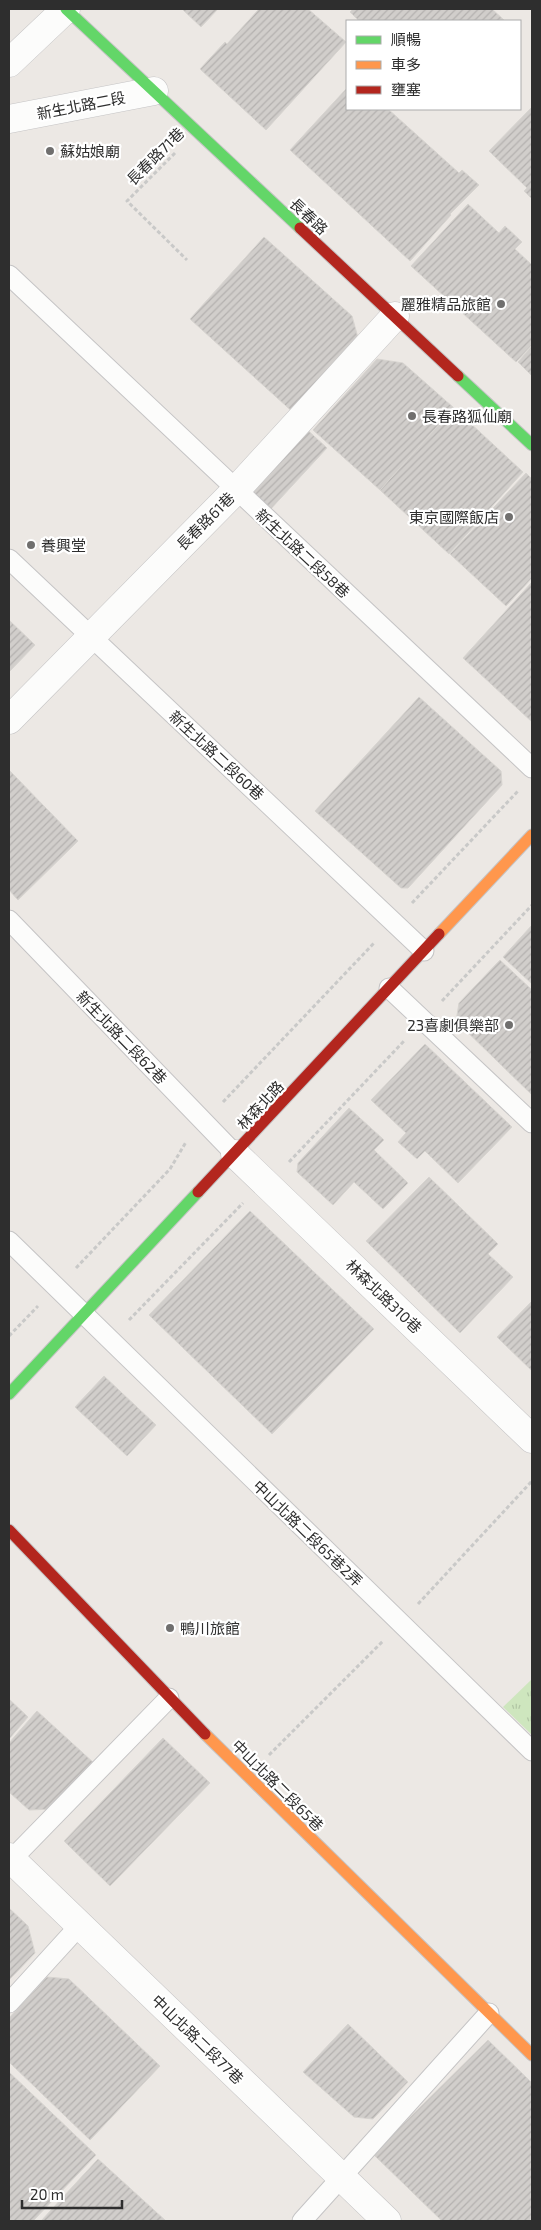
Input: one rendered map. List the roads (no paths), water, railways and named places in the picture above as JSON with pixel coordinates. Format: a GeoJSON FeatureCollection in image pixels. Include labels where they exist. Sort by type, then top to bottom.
{"type":"FeatureCollection","features":[{"type":"Feature","properties":{"kind":"street"},"geometry":{"type":"LineString","coordinates":[[9,63],[66,9]]}},
{"type":"Feature","properties":{"kind":"street","name":"長春路"},"geometry":{"type":"LineString","coordinates":[[66,9],[532,445]]}},
{"type":"Feature","properties":{"kind":"street","name":"新生北路二段"},"geometry":{"type":"LineString","coordinates":[[9,119],[154,91]]}},
{"type":"Feature","properties":{"kind":"street","name":"長春路61巷"},"geometry":{"type":"LineString","coordinates":[[9,720],[236,490],[395,316]]}},
{"type":"Feature","properties":{"kind":"street","name":"林森北路"},"geometry":{"type":"LineString","coordinates":[[9,1394],[532,835]]}},
{"type":"Feature","properties":{"kind":"street","name":"林森北路310巷"},"geometry":{"type":"LineString","coordinates":[[235,1154],[532,1440]]}},
{"type":"Feature","properties":{"kind":"street","name":"中山北路二段65巷"},"geometry":{"type":"LineString","coordinates":[[9,1530],[169,1698],[532,2055]]}},
{"type":"Feature","properties":{"kind":"street","name":"中山北路二段77巷"},"geometry":{"type":"LineString","coordinates":[[10,1859],[387,2221]]}},
{"type":"Feature","properties":{"kind":"lane","name":"新生北路二段58巷"},"geometry":{"type":"LineString","coordinates":[[9,275],[532,768]]}},
{"type":"Feature","properties":{"kind":"lane","name":"新生北路二段60巷"},"geometry":{"type":"LineString","coordinates":[[9,559],[424,951]]}},
{"type":"Feature","properties":{"kind":"lane","name":"新生北路二段62巷"},"geometry":{"type":"LineString","coordinates":[[12,929],[235,1154]]}},
{"type":"Feature","properties":{"kind":"lane"},"geometry":{"type":"LineString","coordinates":[[389,988],[532,1123]]}},
{"type":"Feature","properties":{"kind":"lane","name":"中山北路二段65巷2弄"},"geometry":{"type":"LineString","coordinates":[[9,1241],[532,1751]]}},
{"type":"Feature","properties":{"kind":"lane"},"geometry":{"type":"LineString","coordinates":[[10,1859],[169,1698]]}},
{"type":"Feature","properties":{"kind":"lane"},"geometry":{"type":"LineString","coordinates":[[9,2003],[80,1925]]}},
{"type":"Feature","properties":{"kind":"lane"},"geometry":{"type":"LineString","coordinates":[[302,2221],[489,2013]]}},
{"type":"Feature","properties":{"kind":"place","name":"蘇姑娘廟"},"geometry":{"type":"Point","coordinates":[50,151]}},
{"type":"Feature","properties":{"kind":"place","name":"麗雅精品旅館"},"geometry":{"type":"Point","coordinates":[501,304]}},
{"type":"Feature","properties":{"kind":"place","name":"長春路狐仙廟"},"geometry":{"type":"Point","coordinates":[412,416]}},
{"type":"Feature","properties":{"kind":"place","name":"東京國際飯店"},"geometry":{"type":"Point","coordinates":[509,517]}},
{"type":"Feature","properties":{"kind":"place","name":"養興堂"},"geometry":{"type":"Point","coordinates":[31,545]}},
{"type":"Feature","properties":{"kind":"place","name":"23喜劇俱樂部"},"geometry":{"type":"Point","coordinates":[509,1025]}},
{"type":"Feature","properties":{"kind":"place","name":"鴨川旅館"},"geometry":{"type":"Point","coordinates":[170,1628]}}]}
